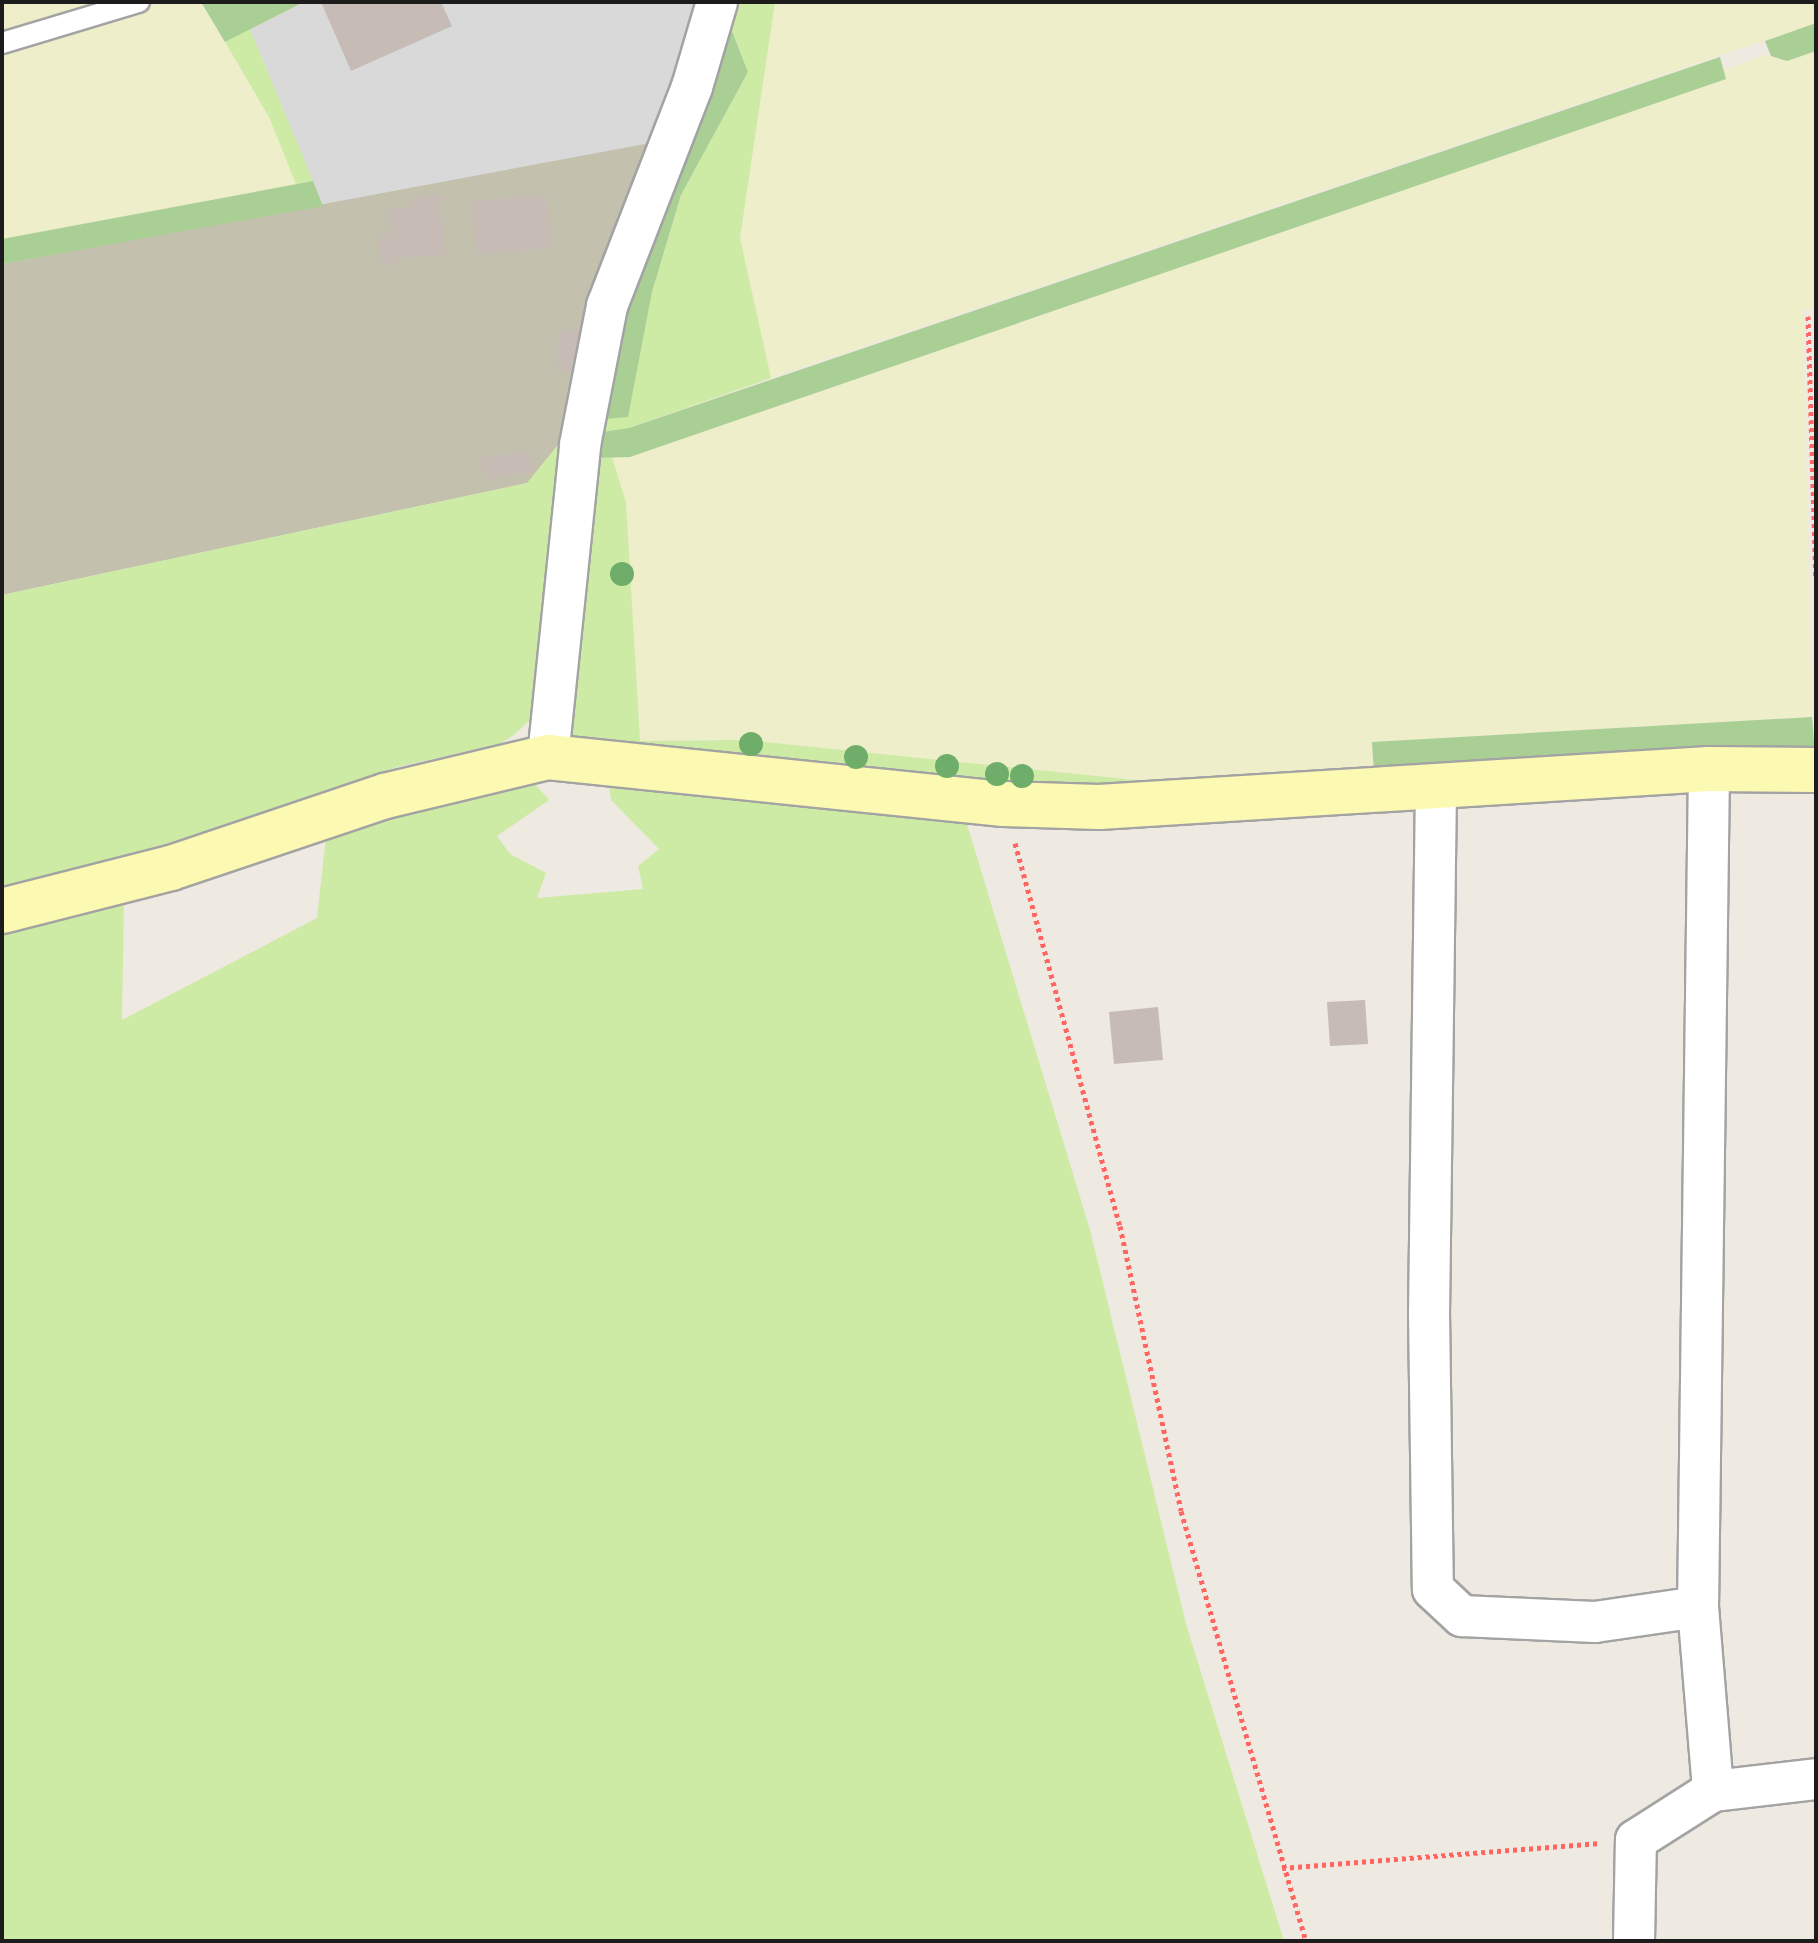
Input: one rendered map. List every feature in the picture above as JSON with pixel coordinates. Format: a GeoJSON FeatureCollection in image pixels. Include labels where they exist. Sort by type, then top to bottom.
{"type":"FeatureCollection","features":[{"type":"Feature","properties":{"kind":"street"},"geometry":{"type":"LineString","coordinates":[[548,757],[580,445],[607,306],[692,87],[717,2]]}},
{"type":"Feature","properties":{"kind":"street"},"geometry":{"type":"LineString","coordinates":[[2,911],[171,868],[385,796],[548,757],[1004,804],[1099,807],[1709,769],[1816,770]]}},
{"type":"Feature","properties":{"kind":"street"},"geometry":{"type":"LineString","coordinates":[[1709,769],[1698,1607],[1713,1791]]}},
{"type":"Feature","properties":{"kind":"street"},"geometry":{"type":"LineString","coordinates":[[1436,787],[1429,1312],[1433,1589],[1462,1616],[1595,1622],[1698,1607]]}},
{"type":"Feature","properties":{"kind":"street"},"geometry":{"type":"LineString","coordinates":[[1634,1941],[1636,1840],[1713,1791],[1816,1779]]}},
{"type":"Feature","properties":{"kind":"lane"},"geometry":{"type":"LineString","coordinates":[[2,43],[139,2]]}},
{"type":"Feature","properties":{"kind":"path"},"geometry":{"type":"LineString","coordinates":[[1808,316],[1816,578]]}},
{"type":"Feature","properties":{"kind":"path"},"geometry":{"type":"LineString","coordinates":[[1004,804],[1120,1226],[1181,1511],[1282,1868],[1306,1941]]}},
{"type":"Feature","properties":{"kind":"path"},"geometry":{"type":"LineString","coordinates":[[1282,1868],[1636,1840]]}},
{"type":"Feature","properties":{"kind":"shaded area"},"geometry":{"type":"Polygon","coordinates":[[[304,2],[700,2],[661,141],[323,206],[250,29],[304,2]]]}},
{"type":"Feature","properties":{"kind":"shaded area"},"geometry":{"type":"Polygon","coordinates":[[[661,141],[574,425],[528,483],[2,595],[2,264],[661,141]]]}},
{"type":"Feature","properties":{"kind":"green space"},"geometry":{"type":"Polygon","coordinates":[[[2,2],[120,2],[2,36],[2,2]]]}},
{"type":"Feature","properties":{"kind":"green space"},"geometry":{"type":"Polygon","coordinates":[[[165,2],[201,2],[269,117],[296,184],[2,239],[2,54],[165,2]]]}},
{"type":"Feature","properties":{"kind":"green space"},"geometry":{"type":"Polygon","coordinates":[[[201,2],[304,2],[225,42],[201,2]]]}},
{"type":"Feature","properties":{"kind":"green space"},"geometry":{"type":"Polygon","coordinates":[[[735,2],[775,2],[740,238],[771,378],[629,428],[595,433],[652,292],[681,195],[748,72],[730,26],[735,2]]]}},
{"type":"Feature","properties":{"kind":"green space"},"geometry":{"type":"Polygon","coordinates":[[[775,2],[1816,2],[1816,23],[771,378],[740,238],[775,2]]]}},
{"type":"Feature","properties":{"kind":"green space"},"geometry":{"type":"Polygon","coordinates":[[[1816,23],[1816,51],[1787,61],[1771,56],[1765,41],[1816,23]]]}},
{"type":"Feature","properties":{"kind":"green space"},"geometry":{"type":"Polygon","coordinates":[[[730,26],[748,72],[681,195],[652,292],[628,417],[597,420],[615,322],[730,26]]]}},
{"type":"Feature","properties":{"kind":"green space"},"geometry":{"type":"Polygon","coordinates":[[[250,29],[313,181],[296,184],[269,117],[225,42],[250,29]]]}},
{"type":"Feature","properties":{"kind":"green space"},"geometry":{"type":"Polygon","coordinates":[[[1816,51],[1816,363],[1813,309],[1803,311],[1812,717],[1372,742],[1374,773],[1174,784],[744,740],[640,741],[626,504],[612,457],[630,457],[1726,79],[1724,70],[1763,55],[1787,61],[1816,51]]]}},
{"type":"Feature","properties":{"kind":"green space"},"geometry":{"type":"Polygon","coordinates":[[[1720,57],[1726,79],[630,457],[591,458],[595,433],[629,428],[1720,57]]]}},
{"type":"Feature","properties":{"kind":"green space"},"geometry":{"type":"Polygon","coordinates":[[[313,181],[323,206],[2,264],[2,239],[313,181]]]}},
{"type":"Feature","properties":{"kind":"green space"},"geometry":{"type":"Polygon","coordinates":[[[574,425],[538,702],[531,719],[514,735],[499,744],[397,767],[209,839],[2,896],[2,595],[527,483],[574,425]]]}},
{"type":"Feature","properties":{"kind":"green space"},"geometry":{"type":"Polygon","coordinates":[[[612,457],[626,503],[640,741],[744,740],[1174,784],[1100,795],[560,734],[591,458],[612,457]]]}},
{"type":"Feature","properties":{"kind":"green space"},"geometry":{"type":"Polygon","coordinates":[[[1812,717],[1815,753],[1374,773],[1372,742],[1812,717]]]}},
{"type":"Feature","properties":{"kind":"green space"},"geometry":{"type":"Polygon","coordinates":[[[528,776],[549,800],[497,836],[510,854],[546,873],[537,898],[643,889],[638,866],[659,849],[611,800],[608,777],[966,821],[1090,1230],[1186,1624],[1284,1941],[2,1941],[2,922],[124,896],[122,1020],[317,918],[327,828],[528,776]]]}},
{"type":"Feature","properties":{"kind":"building"},"geometry":{"type":"Polygon","coordinates":[[[321,2],[441,2],[452,26],[351,71],[321,2]]]}},
{"type":"Feature","properties":{"kind":"building"},"geometry":{"type":"Polygon","coordinates":[[[546,194],[551,248],[477,255],[472,201],[546,194]]]}},
{"type":"Feature","properties":{"kind":"building"},"geometry":{"type":"Polygon","coordinates":[[[441,195],[445,255],[395,258],[395,264],[381,266],[379,234],[389,234],[388,209],[411,208],[410,197],[441,195]]]}},
{"type":"Feature","properties":{"kind":"building"},"geometry":{"type":"Polygon","coordinates":[[[559,330],[581,331],[578,373],[556,372],[559,330]]]}},
{"type":"Feature","properties":{"kind":"building"},"geometry":{"type":"Polygon","coordinates":[[[528,451],[535,471],[487,480],[479,458],[528,451]]]}},
{"type":"Feature","properties":{"kind":"building"},"geometry":{"type":"Polygon","coordinates":[[[1365,1000],[1368,1044],[1330,1046],[1327,1002],[1365,1000]]]}},
{"type":"Feature","properties":{"kind":"building"},"geometry":{"type":"Polygon","coordinates":[[[1158,1007],[1163,1060],[1114,1064],[1109,1012],[1158,1007]]]}}]}
